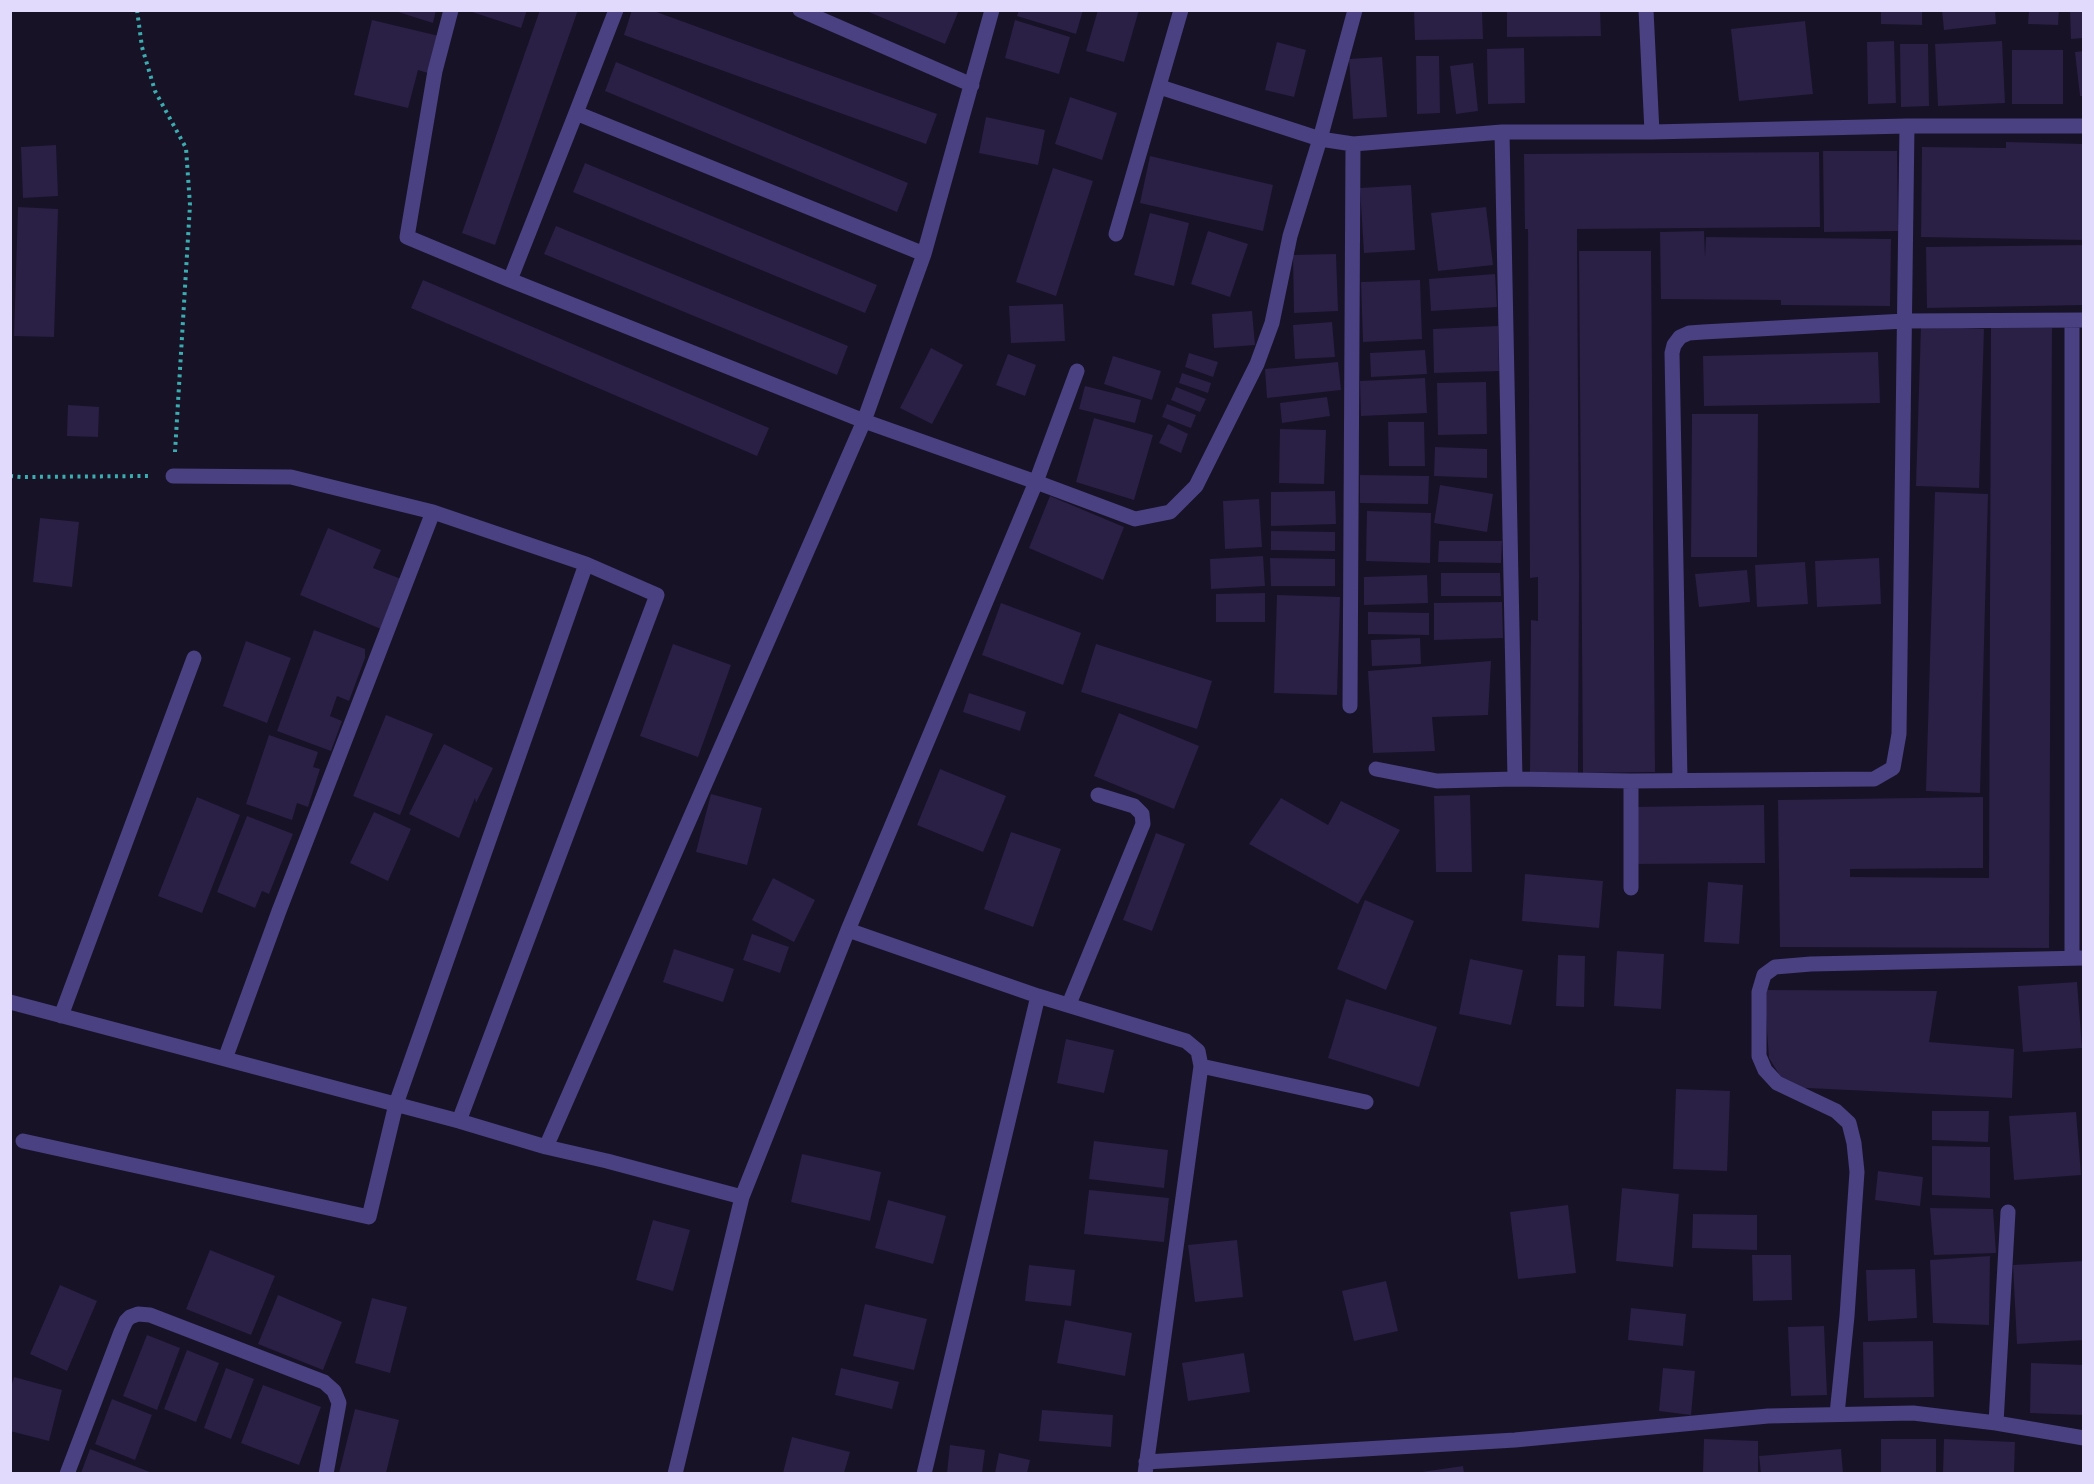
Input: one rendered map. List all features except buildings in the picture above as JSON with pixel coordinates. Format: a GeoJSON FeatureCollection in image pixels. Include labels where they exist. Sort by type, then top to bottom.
{"type":"FeatureCollection","features":[{"type":"Feature","properties":{"kind":"street"},"geometry":{"type":"LineString","coordinates":[[451,10],[435,71],[407,237],[864,421],[1135,519],[1170,512],[1196,486],[1257,364],[1272,323],[1290,236],[1320,140],[1355,10]]}},
{"type":"Feature","properties":{"kind":"street"},"geometry":{"type":"LineString","coordinates":[[510,280],[616,10]]}},
{"type":"Feature","properties":{"kind":"street"},"geometry":{"type":"LineString","coordinates":[[800,10],[972,85]]}},
{"type":"Feature","properties":{"kind":"street"},"geometry":{"type":"LineString","coordinates":[[546,1148],[864,421],[924,254],[992,10]]}},
{"type":"Feature","properties":{"kind":"street"},"geometry":{"type":"LineString","coordinates":[[1116,234],[1181,10]]}},
{"type":"Feature","properties":{"kind":"street"},"geometry":{"type":"LineString","coordinates":[[1646,10],[1652,132]]}},
{"type":"Feature","properties":{"kind":"street"},"geometry":{"type":"LineString","coordinates":[[1160,87],[1320,140],[1353,144],[1502,132],[1652,132],[1907,126],[2084,126]]}},
{"type":"Feature","properties":{"kind":"street"},"geometry":{"type":"LineString","coordinates":[[576,113],[924,254]]}},
{"type":"Feature","properties":{"kind":"street"},"geometry":{"type":"LineString","coordinates":[[1376,769],[1437,781],[1515,779],[1631,781],[1874,779],[1893,768],[1899,734],[1907,126]]}},
{"type":"Feature","properties":{"kind":"street"},"geometry":{"type":"LineString","coordinates":[[1502,132],[1515,779]]}},
{"type":"Feature","properties":{"kind":"street"},"geometry":{"type":"LineString","coordinates":[[1350,706],[1353,144]]}},
{"type":"Feature","properties":{"kind":"street"},"geometry":{"type":"LineString","coordinates":[[1680,780],[1672,365],[1674,345],[1680,337],[1689,333],[1905,321],[2078,320],[2078,958],[1811,964],[1775,967],[1764,975],[1759,992],[1759,1056],[1765,1070],[1777,1083],[1836,1111],[1849,1123],[1854,1143],[1857,1172],[1847,1316],[1837,1414]]}},
{"type":"Feature","properties":{"kind":"street"},"geometry":{"type":"LineString","coordinates":[[675,1473],[742,1197],[848,930],[1036,482],[1077,371]]}},
{"type":"Feature","properties":{"kind":"street"},"geometry":{"type":"LineString","coordinates":[[173,476],[291,477],[433,512],[586,564],[657,596],[459,1121]]}},
{"type":"Feature","properties":{"kind":"street"},"geometry":{"type":"LineString","coordinates":[[225,1059],[279,911],[433,512]]}},
{"type":"Feature","properties":{"kind":"street"},"geometry":{"type":"LineString","coordinates":[[23,1141],[369,1217],[396,1104],[586,564]]}},
{"type":"Feature","properties":{"kind":"street"},"geometry":{"type":"LineString","coordinates":[[61,1016],[194,657]]}},
{"type":"Feature","properties":{"kind":"street"},"geometry":{"type":"LineString","coordinates":[[1631,781],[1631,888]]}},
{"type":"Feature","properties":{"kind":"street"},"geometry":{"type":"LineString","coordinates":[[1069,1004],[1143,824],[1142,814],[1134,806],[1098,795]]}},
{"type":"Feature","properties":{"kind":"street"},"geometry":{"type":"LineString","coordinates":[[848,930],[1038,996],[1186,1041],[1198,1051],[1201,1066],[1145,1468],[1515,1440],[1768,1416],[1913,1413],[1996,1423],[2084,1438]]}},
{"type":"Feature","properties":{"kind":"street"},"geometry":{"type":"LineString","coordinates":[[924,1473],[1038,996]]}},
{"type":"Feature","properties":{"kind":"street"},"geometry":{"type":"LineString","coordinates":[[10,1002],[459,1121],[546,1148],[607,1161],[742,1197]]}},
{"type":"Feature","properties":{"kind":"street"},"geometry":{"type":"LineString","coordinates":[[1201,1066],[1366,1102]]}},
{"type":"Feature","properties":{"kind":"street"},"geometry":{"type":"LineString","coordinates":[[1996,1423],[2008,1212]]}},
{"type":"Feature","properties":{"kind":"street"},"geometry":{"type":"LineString","coordinates":[[67,1473],[121,1332],[130,1317],[138,1314],[150,1315],[324,1382],[334,1391],[339,1403],[326,1473]]}},
{"type":"Feature","properties":{"kind":"path"},"geometry":{"type":"LineString","coordinates":[[10,476],[173,476],[190,205],[186,148],[155,91],[142,47],[137,10]]}}]}
